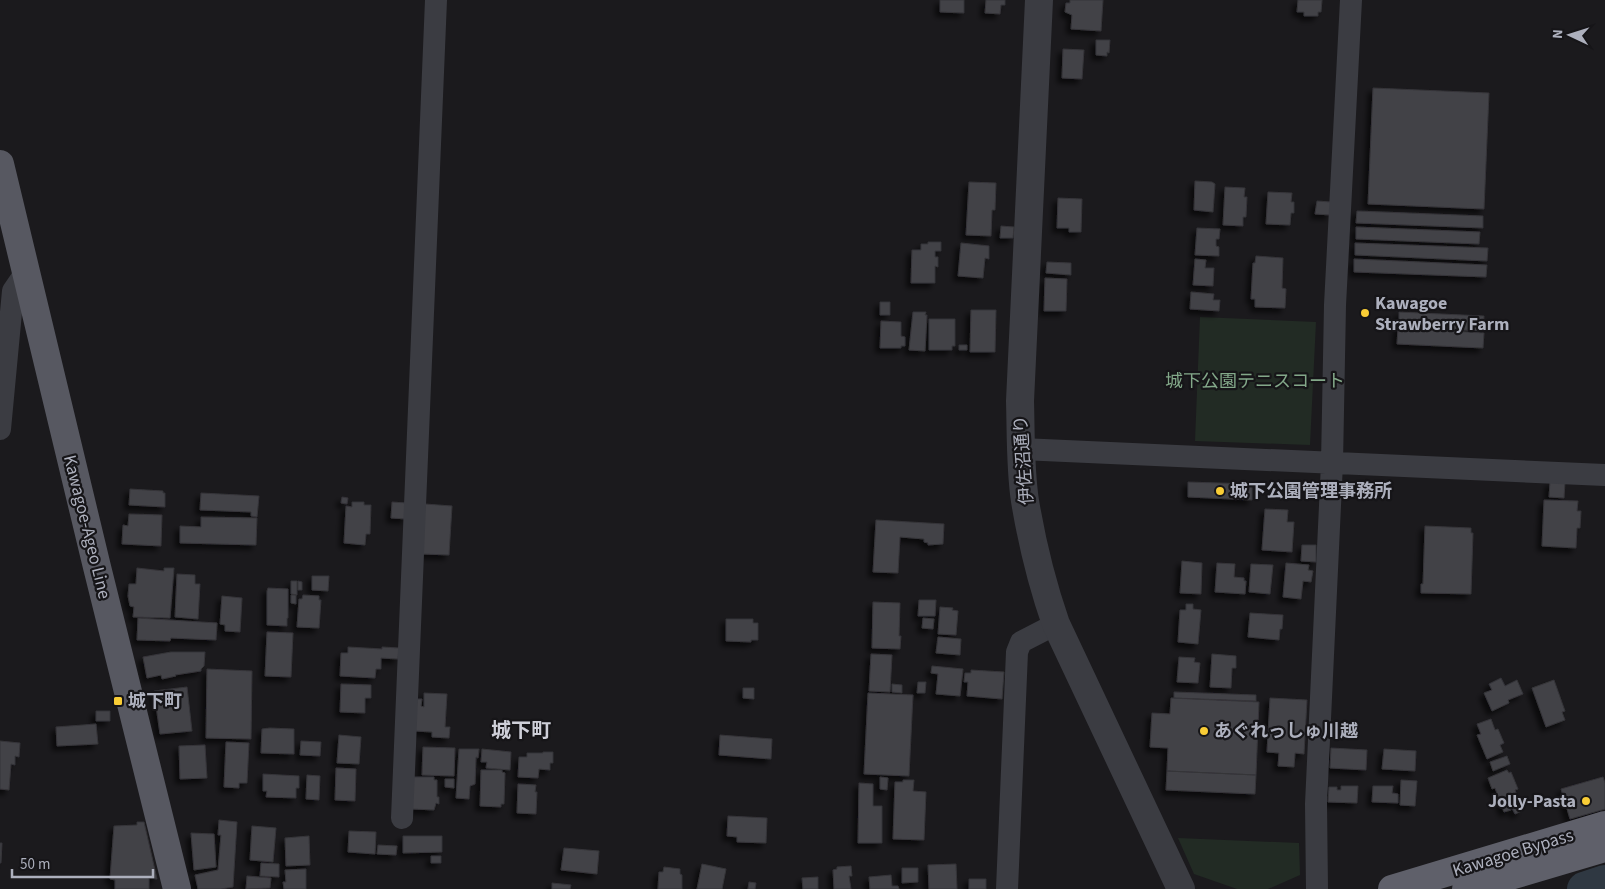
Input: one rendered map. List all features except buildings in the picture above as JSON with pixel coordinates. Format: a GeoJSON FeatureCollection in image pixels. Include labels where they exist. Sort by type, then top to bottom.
{"type":"FeatureCollection","features":[{"type":"Feature","properties":{"kind":"highway","name":"Kawagoe Bypass"},"geometry":{"type":"LineString","coordinates":[[1392,889],[1605,825]]}},
{"type":"Feature","properties":{"kind":"highway","name":"Kawagoe Bypass"},"geometry":{"type":"LineString","coordinates":[[1466,889],[1605,848]]}},
{"type":"Feature","properties":{"kind":"main road","name":"Kawagoe-Ageo Line"},"geometry":{"type":"LineString","coordinates":[[0,165],[177,889]]}},
{"type":"Feature","properties":{"kind":"street"},"geometry":{"type":"LineString","coordinates":[[402,818],[436,0]]}},
{"type":"Feature","properties":{"kind":"street","name":"伊佐沼通り"},"geometry":{"type":"LineString","coordinates":[[1039,0],[1020,391],[1021,449],[1025,500],[1044,589],[1056,624],[1181,889]]}},
{"type":"Feature","properties":{"kind":"street"},"geometry":{"type":"LineString","coordinates":[[1318,889],[1316,804],[1332,463],[1335,305],[1351,0]]}},
{"type":"Feature","properties":{"kind":"street"},"geometry":{"type":"LineString","coordinates":[[0,429],[13,291],[26,272]]}},
{"type":"Feature","properties":{"kind":"street"},"geometry":{"type":"LineString","coordinates":[[1021,449],[1605,475]]}},
{"type":"Feature","properties":{"kind":"street"},"geometry":{"type":"LineString","coordinates":[[1006,889],[1017,652],[1021,642],[1056,624]]}},
{"type":"Feature","properties":{"kind":"green space","name":"城下公園テニスコート"},"geometry":{"type":"Polygon","coordinates":[[[1200,317],[1316,322],[1310,445],[1195,441],[1200,317]]]}},
{"type":"Feature","properties":{"kind":"green space"},"geometry":{"type":"Polygon","coordinates":[[[1178,838],[1299,843],[1300,875],[1268,889],[1237,889],[1194,874],[1178,838]]]}},
{"type":"Feature","properties":{"kind":"waterway"},"geometry":{"type":"LineString","coordinates":[[1584,889],[1605,882]]}},
{"type":"Feature","properties":{"kind":"place","name":"Kawagoe Strawberry Farm"},"geometry":{"type":"Point","coordinates":[1365,313]}},
{"type":"Feature","properties":{"kind":"place","name":"城下公園管理事務所"},"geometry":{"type":"Point","coordinates":[1220,491]}},
{"type":"Feature","properties":{"kind":"place","name":"城下町"},"geometry":{"type":"Point","coordinates":[118,701]}},
{"type":"Feature","properties":{"kind":"place","name":"あぐれっしゅ川越"},"geometry":{"type":"Point","coordinates":[1204,731]}},
{"type":"Feature","properties":{"kind":"place","name":"Jolly-Pasta"},"geometry":{"type":"Point","coordinates":[1586,801]}},
{"type":"Feature","properties":{"kind":"district","name":"城下町"},"geometry":{"type":"Point","coordinates":[521,731]}}]}
